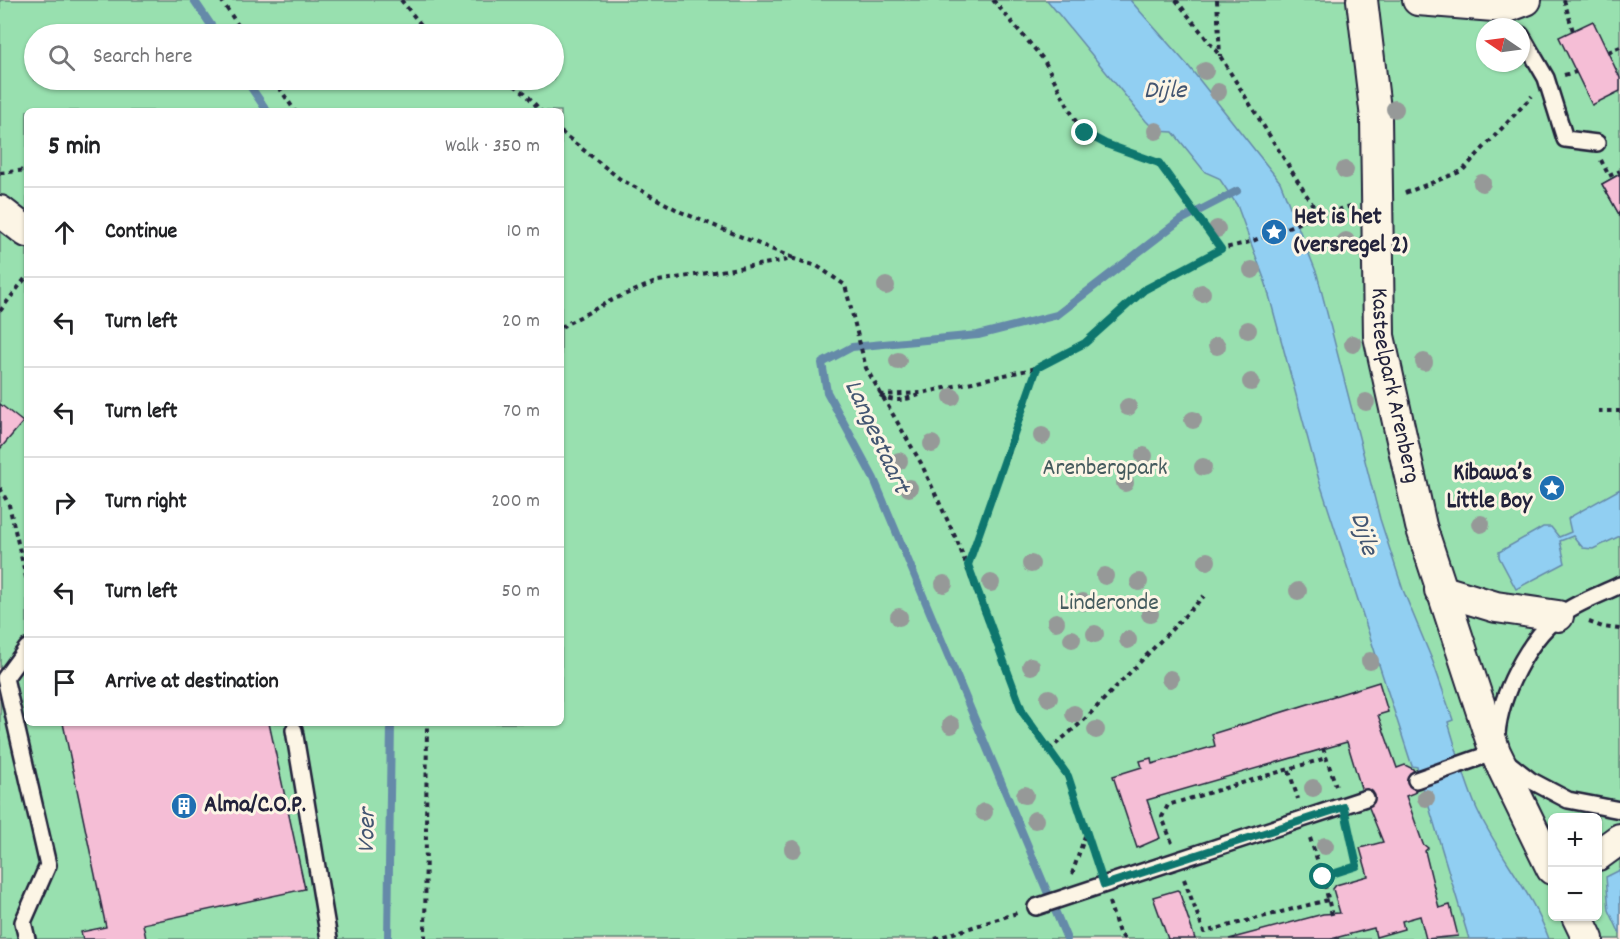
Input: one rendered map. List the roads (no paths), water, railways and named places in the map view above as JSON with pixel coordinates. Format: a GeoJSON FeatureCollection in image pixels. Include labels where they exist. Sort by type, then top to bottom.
{"type":"FeatureCollection","features":[{"type":"Feature","properties":{"kind":"street","name":"Kasteelpark Arenberg"},"geometry":{"type":"LineString","coordinates":[[1362,0],[1376,118],[1379,336],[1421,526],[1440,590],[1495,752],[1551,867]]}},
{"type":"Feature","properties":{"kind":"street"},"geometry":{"type":"LineString","coordinates":[[1418,0],[1517,11]]}},
{"type":"Feature","properties":{"kind":"street"},"geometry":{"type":"LineString","coordinates":[[0,211],[24,230]]}},
{"type":"Feature","properties":{"kind":"street"},"geometry":{"type":"LineString","coordinates":[[1440,590],[1496,607],[1569,617]]}},
{"type":"Feature","properties":{"kind":"street"},"geometry":{"type":"LineString","coordinates":[[1602,852],[1620,839]]}},
{"type":"Feature","properties":{"kind":"street"},"geometry":{"type":"LineString","coordinates":[[1579,921],[1588,939]]}},
{"type":"Feature","properties":{"kind":"lane"},"geometry":{"type":"LineString","coordinates":[[1530,50],[1546,78],[1566,139],[1597,148]]}},
{"type":"Feature","properties":{"kind":"lane"},"geometry":{"type":"LineString","coordinates":[[1495,752],[1498,717],[1509,688],[1540,636],[1620,585]]}},
{"type":"Feature","properties":{"kind":"lane"},"geometry":{"type":"LineString","coordinates":[[24,652],[5,678],[48,865],[23,922],[27,939]]}},
{"type":"Feature","properties":{"kind":"lane"},"geometry":{"type":"LineString","coordinates":[[294,730],[329,939]]}},
{"type":"Feature","properties":{"kind":"lane"},"geometry":{"type":"LineString","coordinates":[[1416,780],[1495,752]]}},
{"type":"Feature","properties":{"kind":"lane"},"geometry":{"type":"LineString","coordinates":[[1495,752],[1530,780],[1569,800],[1620,810]]}},
{"type":"Feature","properties":{"kind":"lane"},"geometry":{"type":"LineString","coordinates":[[1036,907],[1366,798]]}},
{"type":"Feature","properties":{"kind":"water","name":"Dijle"},"geometry":{"type":"Polygon","coordinates":[[[1047,0],[1130,0],[1190,68],[1280,182],[1317,274],[1380,519],[1403,590],[1433,662],[1453,720],[1448,722],[1469,788],[1485,826],[1534,905],[1549,939],[1469,939],[1417,767],[1412,766],[1319,480],[1266,284],[1237,205],[1219,178],[1205,172],[1173,132],[1156,131],[1146,121],[1047,0]]]}},
{"type":"Feature","properties":{"kind":"water"},"geometry":{"type":"Polygon","coordinates":[[[1620,489],[1620,536],[1593,549],[1583,548],[1573,536],[1560,541],[1565,563],[1516,589],[1499,557],[1499,552],[1543,527],[1551,527],[1559,537],[1571,532],[1568,519],[1570,517],[1620,489]]]}},
{"type":"Feature","properties":{"kind":"water"},"geometry":{"type":"Polygon","coordinates":[[[1620,870],[1620,934],[1609,910],[1606,877],[1620,870]]]}},
{"type":"Feature","properties":{"kind":"waterway","name":"Voer"},"geometry":{"type":"LineString","coordinates":[[194,0],[210,24]]}},
{"type":"Feature","properties":{"kind":"waterway","name":"Voer"},"geometry":{"type":"LineString","coordinates":[[253,90],[265,108]]}},
{"type":"Feature","properties":{"kind":"waterway","name":"Langestaart"},"geometry":{"type":"LineString","coordinates":[[1067,939],[874,479],[827,392],[822,363],[852,347],[978,335],[1057,315],[1179,221],[1237,191]]}},
{"type":"Feature","properties":{"kind":"waterway","name":"Voer"},"geometry":{"type":"LineString","coordinates":[[388,939],[391,726]]}},
{"type":"Feature","properties":{"kind":"place","name":"Het is het (versregel 2)"},"geometry":{"type":"Point","coordinates":[1274,232]}},
{"type":"Feature","properties":{"kind":"place","name":"Kibawa’s Little Boy"},"geometry":{"type":"Point","coordinates":[1552,488]}},
{"type":"Feature","properties":{"kind":"place","name":"Alma/C.O.P."},"geometry":{"type":"Point","coordinates":[184,806]}},
{"type":"Feature","properties":{"kind":"park label","name":"Arenbergpark"},"geometry":{"type":"Point","coordinates":[1105,469]}},
{"type":"Feature","properties":{"kind":"park label","name":"Linderonde"},"geometry":{"type":"Point","coordinates":[1109,604]}}]}
